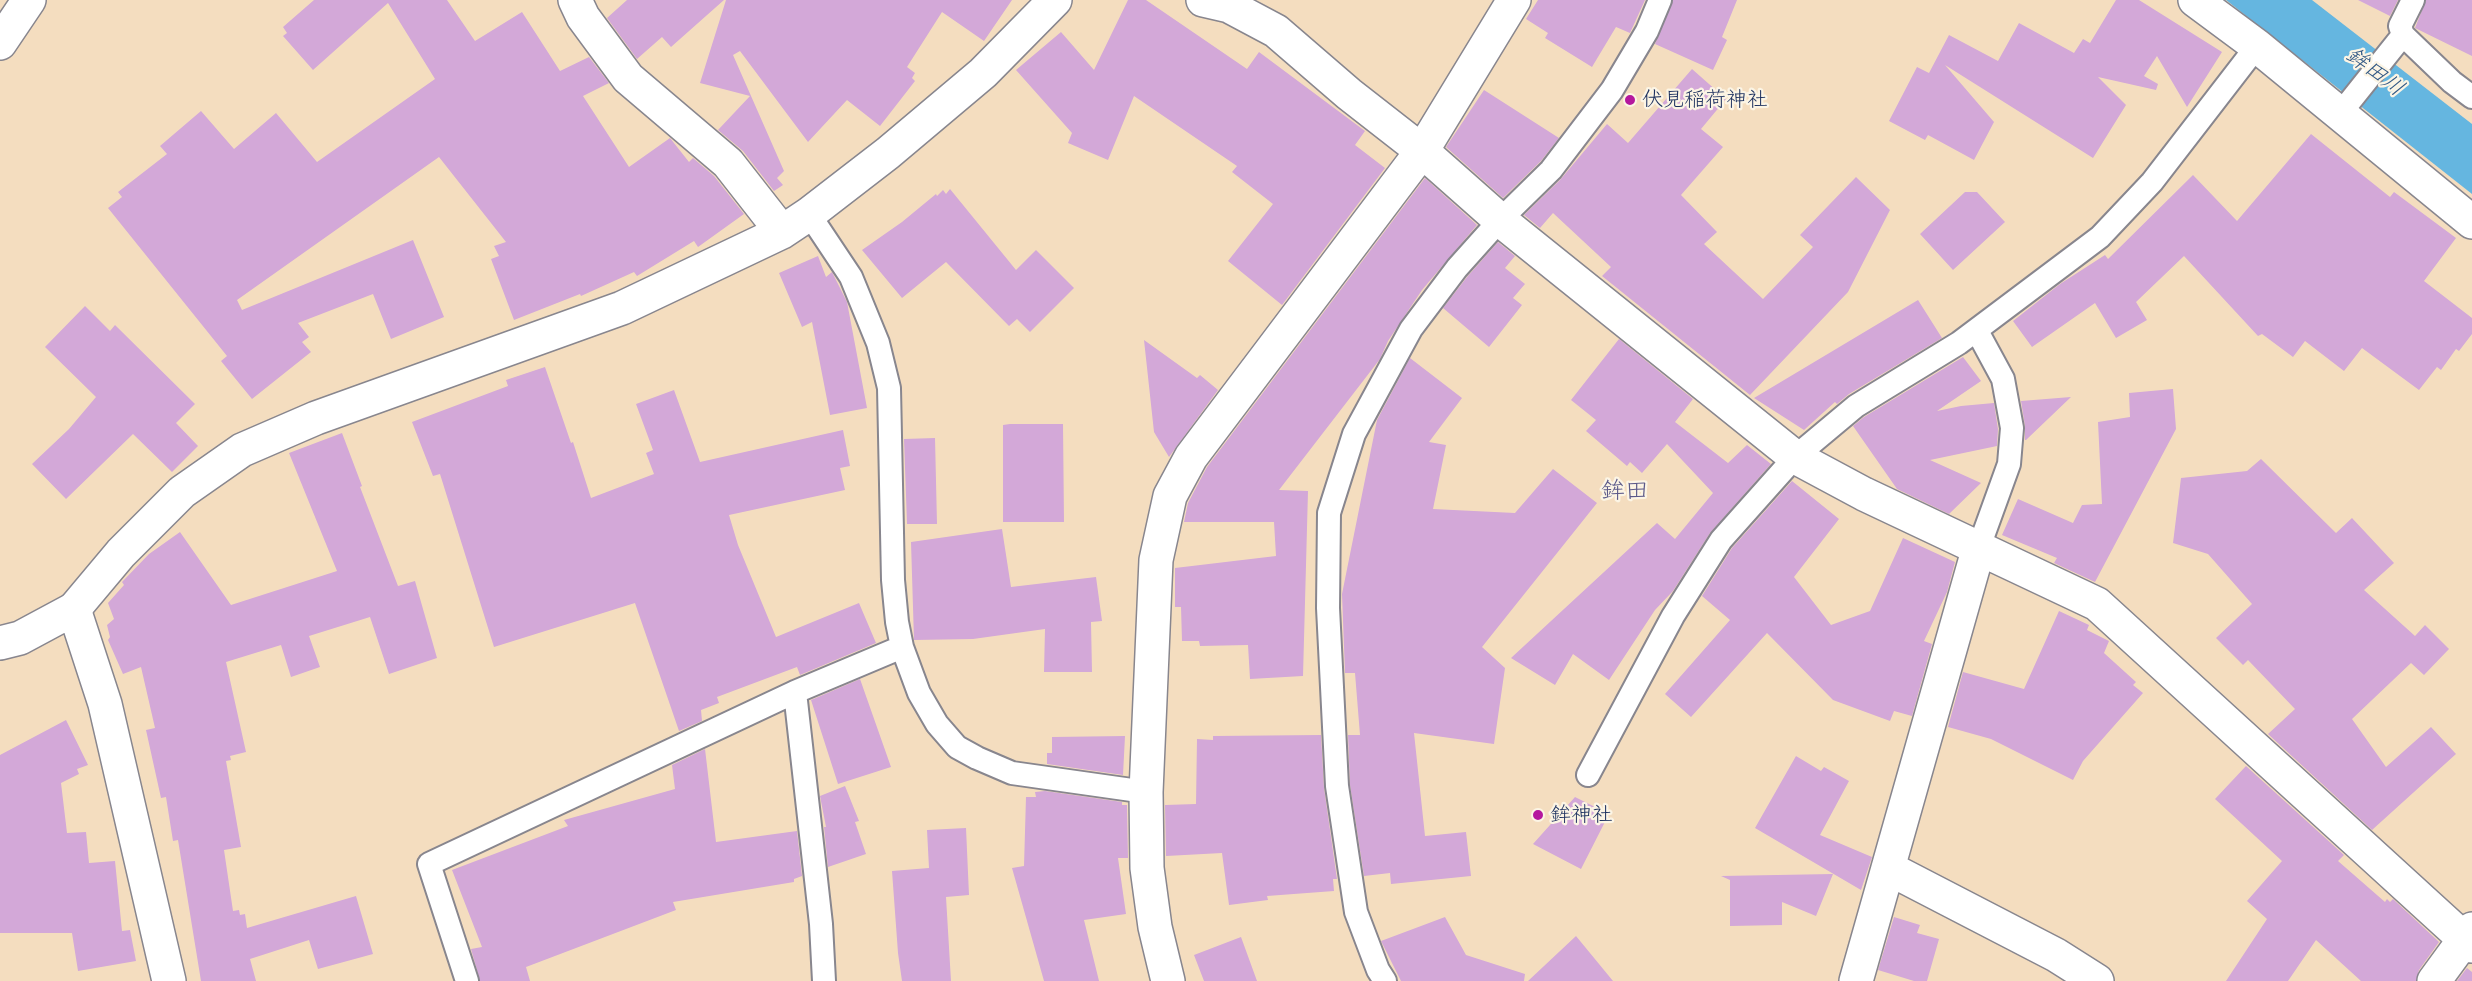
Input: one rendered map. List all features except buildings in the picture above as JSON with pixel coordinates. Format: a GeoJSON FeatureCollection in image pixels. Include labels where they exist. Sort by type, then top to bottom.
{"type":"FeatureCollection","features":[{"type":"Feature","properties":{"kind":"street"},"geometry":{"type":"LineString","coordinates":[[0,43],[28,0]]}},
{"type":"Feature","properties":{"kind":"street"},"geometry":{"type":"LineString","coordinates":[[575,0],[583,17],[628,78],[728,163],[782,232]]}},
{"type":"Feature","properties":{"kind":"street"},"geometry":{"type":"LineString","coordinates":[[0,643],[20,638],[74,609],[122,554],[182,492],[242,450],[316,417],[622,308],[782,232],[888,153],[983,73],[1055,0]]}},
{"type":"Feature","properties":{"kind":"street"},"geometry":{"type":"LineString","coordinates":[[1203,0],[1229,6],[1276,31],[1349,94],[1422,151],[1500,220],[1795,457],[1864,494],[2097,604],[2469,938],[2434,981]]}},
{"type":"Feature","properties":{"kind":"street"},"geometry":{"type":"LineString","coordinates":[[1168,981],[1155,927],[1147,868],[1146,792],[1156,560],[1170,496],[1191,457],[1422,151],[1514,0]]}},
{"type":"Feature","properties":{"kind":"street"},"geometry":{"type":"LineString","coordinates":[[2195,0],[2341,112],[2472,222]]}},
{"type":"Feature","properties":{"kind":"street"},"geometry":{"type":"LineString","coordinates":[[1856,981],[1979,547]]}},
{"type":"Feature","properties":{"kind":"street"},"geometry":{"type":"LineString","coordinates":[[74,609],[105,704],[169,981]]}},
{"type":"Feature","properties":{"kind":"street"},"geometry":{"type":"LineString","coordinates":[[1888,868],[2056,955],[2097,981]]}},
{"type":"Feature","properties":{"kind":"lane"},"geometry":{"type":"LineString","coordinates":[[1385,981],[1378,970],[1356,912],[1337,786],[1328,608],[1329,513],[1354,434],[1411,329],[1457,268],[1500,220],[1551,170],[1612,90],[1647,31],[1660,0]]}},
{"type":"Feature","properties":{"kind":"lane"},"geometry":{"type":"LineString","coordinates":[[2341,112],[2400,38],[2400,26],[2413,0]]}},
{"type":"Feature","properties":{"kind":"lane"},"geometry":{"type":"LineString","coordinates":[[2400,38],[2472,97]]}},
{"type":"Feature","properties":{"kind":"lane"},"geometry":{"type":"LineString","coordinates":[[1588,775],[1673,616],[1721,540],[1795,457],[1856,406],[1977,331],[2100,237],[2152,182],[2257,46]]}},
{"type":"Feature","properties":{"kind":"lane"},"geometry":{"type":"LineString","coordinates":[[809,214],[851,277],[879,343],[889,388],[893,580],[897,622],[902,647],[919,693],[937,724],[957,747],[1012,773],[1146,792]]}},
{"type":"Feature","properties":{"kind":"lane"},"geometry":{"type":"LineString","coordinates":[[1977,331],[2003,379],[2012,428],[2008,464],[1979,547]]}},
{"type":"Feature","properties":{"kind":"lane"},"geometry":{"type":"LineString","coordinates":[[467,981],[429,864],[795,692],[902,647]]}},
{"type":"Feature","properties":{"kind":"lane"},"geometry":{"type":"LineString","coordinates":[[795,692],[821,924],[824,981]]}},
{"type":"Feature","properties":{"kind":"water","name":"鉾田川"},"geometry":{"type":"Polygon","coordinates":[[[2226,0],[2312,0],[2472,124],[2472,194],[2226,0]]]}},
{"type":"Feature","properties":{"kind":"place","name":"伏見稲荷神社"},"geometry":{"type":"Point","coordinates":[1630,100]}},
{"type":"Feature","properties":{"kind":"place","name":"鉾神社"},"geometry":{"type":"Point","coordinates":[1538,815]}},
{"type":"Feature","properties":{"kind":"district","name":"鉾田"},"geometry":{"type":"Point","coordinates":[1625,491]}}]}
